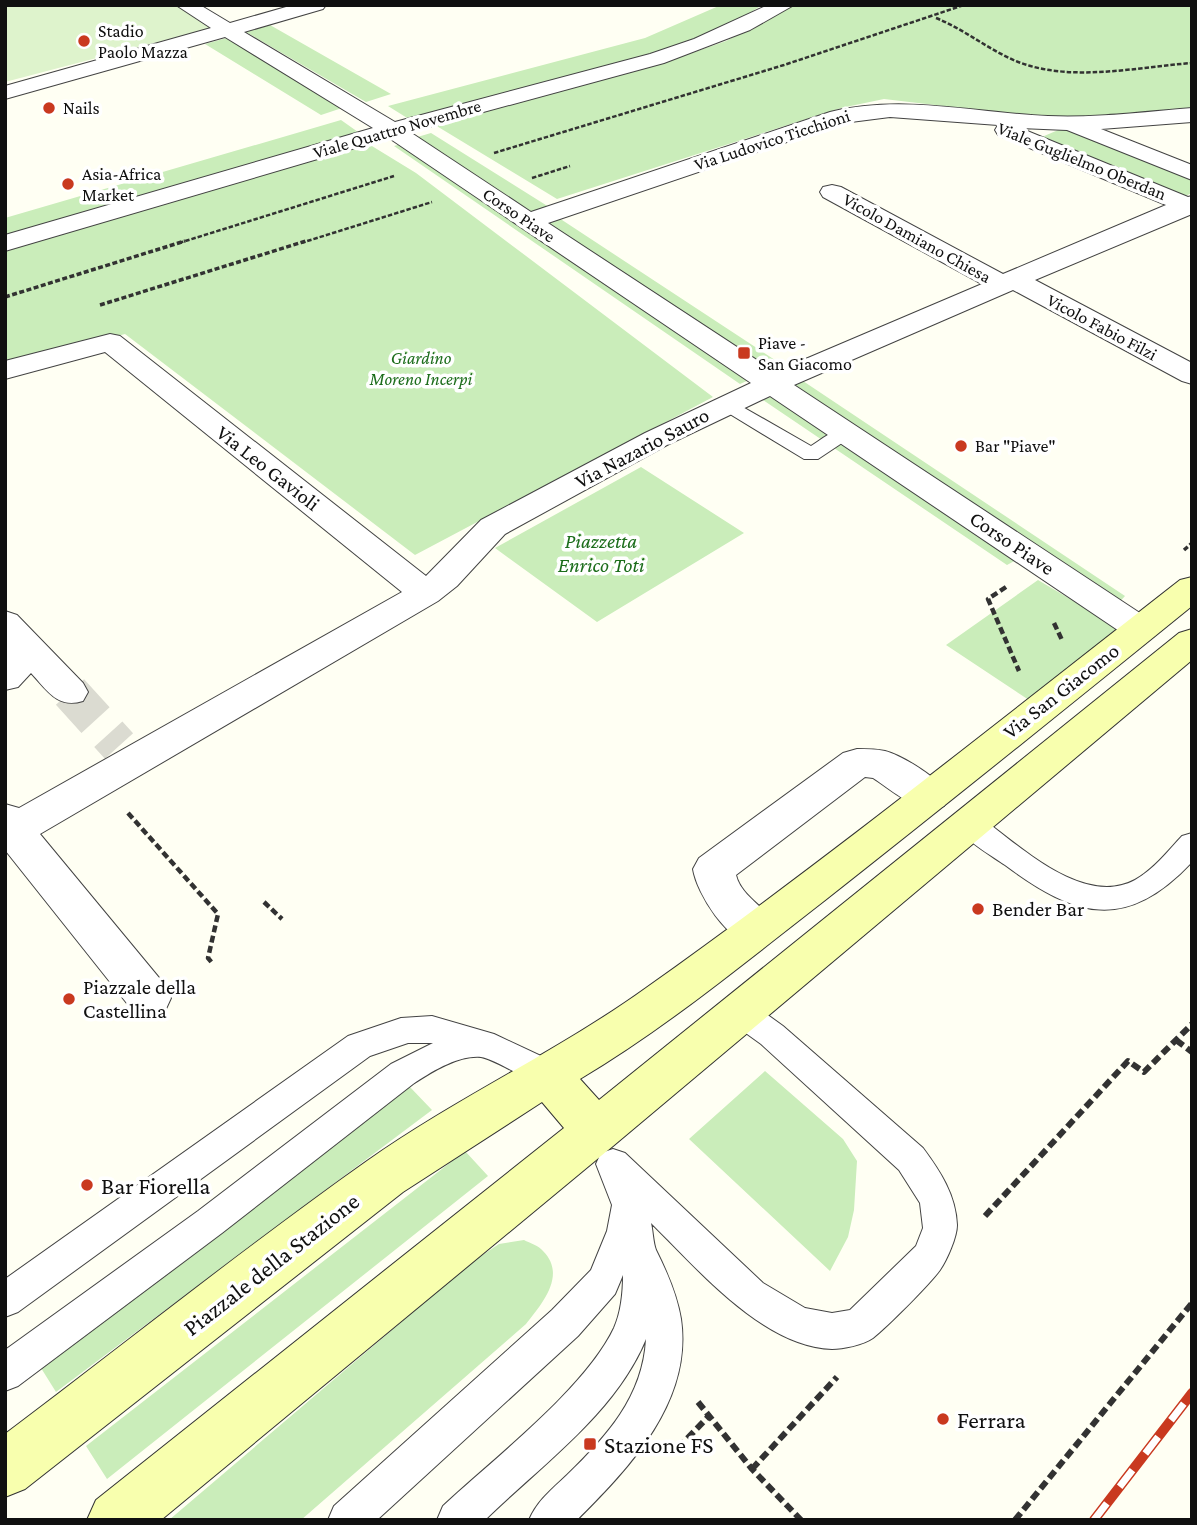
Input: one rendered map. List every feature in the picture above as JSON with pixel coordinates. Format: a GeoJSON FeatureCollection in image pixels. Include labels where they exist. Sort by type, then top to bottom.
{"type":"FeatureCollection","features":[{"type":"Feature","properties":{"kind":"street","name":"Corso Piave"},"geometry":{"type":"LineString","coordinates":[[186,5],[392,130],[1140,629],[1184,647]]}},
{"type":"Feature","properties":{"kind":"street"},"geometry":{"type":"LineString","coordinates":[[5,93],[316,5]]}},
{"type":"Feature","properties":{"kind":"street","name":"Viale Quattro Novembre"},"geometry":{"type":"LineString","coordinates":[[5,243],[392,130],[663,57],[722,36],[784,5]]}},
{"type":"Feature","properties":{"kind":"street","name":"Via Ludovico Ticchioni"},"geometry":{"type":"LineString","coordinates":[[528,221],[851,114],[909,109],[1065,123],[1192,115]]}},
{"type":"Feature","properties":{"kind":"street","name":"Viale Guglielmo Oberdan"},"geometry":{"type":"LineString","coordinates":[[972,116],[1190,205]]}},
{"type":"Feature","properties":{"kind":"street","name":"Viale Guglielmo Oberdan"},"geometry":{"type":"LineString","coordinates":[[1065,123],[1192,173]]}},
{"type":"Feature","properties":{"kind":"street","name":"Vicolo Damiano Chiesa"},"geometry":{"type":"LineString","coordinates":[[832,192],[1007,282]]}},
{"type":"Feature","properties":{"kind":"street","name":"Via Nazario Sauro"},"geometry":{"type":"LineString","coordinates":[[117,763],[426,593],[444,581],[479,539],[493,527],[656,439],[771,383],[1190,205]]}},
{"type":"Feature","properties":{"kind":"street","name":"Vicolo Fabio Filzi"},"geometry":{"type":"LineString","coordinates":[[1007,282],[1192,375]]}},
{"type":"Feature","properties":{"kind":"street","name":"Via Leo Gavioli"},"geometry":{"type":"LineString","coordinates":[[5,370],[110,342],[426,593]]}},
{"type":"Feature","properties":{"kind":"street","name":"Via San Giacomo"},"geometry":{"type":"LineString","coordinates":[[547,1074],[616,1034],[757,928],[930,796],[1192,588]]}},
{"type":"Feature","properties":{"kind":"street"},"geometry":{"type":"LineString","coordinates":[[5,678],[16,667],[14,633]]}},
{"type":"Feature","properties":{"kind":"street"},"geometry":{"type":"LineString","coordinates":[[14,633],[70,692]]}},
{"type":"Feature","properties":{"kind":"street","name":"Via San Giacomo"},"geometry":{"type":"LineString","coordinates":[[605,1147],[740,1012],[1184,647]]}},
{"type":"Feature","properties":{"kind":"street"},"geometry":{"type":"LineString","coordinates":[[117,763],[8,828],[149,998]]}},
{"type":"Feature","properties":{"kind":"street"},"geometry":{"type":"LineString","coordinates":[[800,963],[732,906],[715,884],[713,869],[857,763],[881,764],[970,824]]}},
{"type":"Feature","properties":{"kind":"street"},"geometry":{"type":"LineString","coordinates":[[116,1520],[605,1147],[547,1074]]}},
{"type":"Feature","properties":{"kind":"street","name":"Piazzale della Stazione"},"geometry":{"type":"LineString","coordinates":[[5,1469],[386,1176],[547,1074]]}},
{"type":"Feature","properties":{"kind":"lane"},"geometry":{"type":"LineString","coordinates":[[727,404],[811,455],[847,433]]}},
{"type":"Feature","properties":{"kind":"lane"},"geometry":{"type":"LineString","coordinates":[[970,824],[1059,887],[1088,898],[1114,898],[1137,892],[1155,880],[1192,844]]}},
{"type":"Feature","properties":{"kind":"lane"},"geometry":{"type":"LineString","coordinates":[[605,1147],[750,1295],[775,1312],[803,1325],[832,1331],[859,1326],[929,1256],[940,1228],[937,1202],[926,1179],[911,1159],[772,1035],[740,1012]]}},
{"type":"Feature","properties":{"kind":"lane"},"geometry":{"type":"LineString","coordinates":[[5,1300],[359,1046],[392,1033],[419,1028],[448,1032],[482,1044],[547,1074]]}},
{"type":"Feature","properties":{"kind":"lane"},"geometry":{"type":"LineString","coordinates":[[5,1373],[200,1230],[424,1059],[451,1048],[482,1044]]}},
{"type":"Feature","properties":{"kind":"lane"},"geometry":{"type":"LineString","coordinates":[[549,1520],[623,1445],[642,1420],[664,1361],[664,1324],[632,1214],[605,1147]]}},
{"type":"Feature","properties":{"kind":"lane"},"geometry":{"type":"LineString","coordinates":[[348,1520],[565,1323],[603,1282],[632,1214]]}},
{"type":"Feature","properties":{"kind":"lane"},"geometry":{"type":"LineString","coordinates":[[457,1520],[587,1397],[616,1360],[634,1323],[641,1281],[632,1214]]}},
{"type":"Feature","properties":{"kind":"path"},"geometry":{"type":"LineString","coordinates":[[447,167],[588,126],[934,17],[964,5]]}},
{"type":"Feature","properties":{"kind":"path"},"geometry":{"type":"LineString","coordinates":[[934,17],[959,26],[1019,62],[1039,68],[1064,71],[1192,64]]}},
{"type":"Feature","properties":{"kind":"path"},"geometry":{"type":"LineString","coordinates":[[5,297],[401,174]]}},
{"type":"Feature","properties":{"kind":"path"},"geometry":{"type":"LineString","coordinates":[[97,306],[437,200]]}},
{"type":"Feature","properties":{"kind":"path"},"geometry":{"type":"LineString","coordinates":[[1182,551],[1192,544]]}},
{"type":"Feature","properties":{"kind":"path"},"geometry":{"type":"LineString","coordinates":[[1021,676],[988,599],[1041,563]]}},
{"type":"Feature","properties":{"kind":"path"},"geometry":{"type":"LineString","coordinates":[[117,763],[218,914],[208,958],[213,964]]}},
{"type":"Feature","properties":{"kind":"path"},"geometry":{"type":"LineString","coordinates":[[264,902],[282,919]]}},
{"type":"Feature","properties":{"kind":"path"},"geometry":{"type":"LineString","coordinates":[[1176,1040],[1192,1052]]}},
{"type":"Feature","properties":{"kind":"path"},"geometry":{"type":"LineString","coordinates":[[1015,1520],[1192,1303]]}},
{"type":"Feature","properties":{"kind":"path"},"geometry":{"type":"LineString","coordinates":[[664,1361],[752,1469],[797,1518]]}},
{"type":"Feature","properties":{"kind":"green space","name":"Stadio Paolo Mazza"},"geometry":{"type":"Polygon","coordinates":[[[5,5],[179,5],[215,27],[5,82],[5,5]]]}},
{"type":"Feature","properties":{"kind":"green space"},"geometry":{"type":"Polygon","coordinates":[[[721,5],[762,5],[728,27],[657,53],[412,121],[388,106],[645,38],[721,5]]]}},
{"type":"Feature","properties":{"kind":"green space"},"geometry":{"type":"Polygon","coordinates":[[[794,5],[1192,5],[1192,111],[1054,119],[884,99],[841,108],[557,199],[435,125],[663,63],[726,41],[794,5]]]}},
{"type":"Feature","properties":{"kind":"green space"},"geometry":{"type":"Polygon","coordinates":[[[270,25],[391,94],[366,102],[246,32],[270,25]]]}},
{"type":"Feature","properties":{"kind":"green space"},"geometry":{"type":"Polygon","coordinates":[[[230,37],[348,106],[321,115],[205,44],[230,37]]]}},
{"type":"Feature","properties":{"kind":"green space"},"geometry":{"type":"Polygon","coordinates":[[[341,120],[358,132],[5,237],[5,218],[341,120]]]}},
{"type":"Feature","properties":{"kind":"green space"},"geometry":{"type":"Polygon","coordinates":[[[1063,128],[1192,178],[1192,193],[1181,198],[1037,139],[1063,128]]]}},
{"type":"Feature","properties":{"kind":"green space"},"geometry":{"type":"Polygon","coordinates":[[[431,133],[549,207],[529,213],[414,138],[431,133]]]}},
{"type":"Feature","properties":{"kind":"green space","name":"Giardino Moreno Incerpi"},"geometry":{"type":"Polygon","coordinates":[[[367,143],[416,173],[713,397],[415,555],[125,334],[5,365],[5,248],[367,143]]]}},
{"type":"Feature","properties":{"kind":"green space"},"geometry":{"type":"Polygon","coordinates":[[[404,143],[751,379],[740,384],[394,146],[404,143]]]}},
{"type":"Feature","properties":{"kind":"green space"},"geometry":{"type":"Polygon","coordinates":[[[559,218],[784,366],[771,371],[547,222],[559,218]]]}},
{"type":"Feature","properties":{"kind":"green space"},"geometry":{"type":"Polygon","coordinates":[[[800,379],[1125,596],[1117,605],[788,384],[800,379]]]}},
{"type":"Feature","properties":{"kind":"green space"},"geometry":{"type":"Polygon","coordinates":[[[776,395],[1020,558],[1007,565],[763,400],[776,395]]]}},
{"type":"Feature","properties":{"kind":"green space","name":"Piazzetta Enrico Toti"},"geometry":{"type":"Polygon","coordinates":[[[641,467],[744,533],[597,622],[495,548],[641,467]]]}},
{"type":"Feature","properties":{"kind":"green space"},"geometry":{"type":"Polygon","coordinates":[[[1038,580],[1126,632],[1035,704],[946,645],[1038,580]]]}},
{"type":"Feature","properties":{"kind":"green space"},"geometry":{"type":"Polygon","coordinates":[[[765,1071],[843,1139],[857,1161],[854,1210],[848,1237],[830,1271],[689,1139],[765,1071]]]}},
{"type":"Feature","properties":{"kind":"green space"},"geometry":{"type":"Polygon","coordinates":[[[409,1086],[432,1110],[56,1392],[36,1360],[409,1086]]]}},
{"type":"Feature","properties":{"kind":"green space"},"geometry":{"type":"Polygon","coordinates":[[[465,1151],[488,1176],[107,1479],[86,1446],[465,1151]]]}},
{"type":"Feature","properties":{"kind":"green space"},"geometry":{"type":"Polygon","coordinates":[[[524,1240],[541,1249],[550,1260],[553,1270],[550,1289],[526,1324],[301,1520],[169,1520],[472,1262],[499,1244],[524,1240]]]}},
{"type":"Feature","properties":{"kind":"tunnel"},"geometry":{"type":"LineString","coordinates":[[70,692],[119,746]]}},
{"type":"Feature","properties":{"kind":"railway"},"geometry":{"type":"LineString","coordinates":[[1094,1520],[1192,1393]]}},
{"type":"Feature","properties":{"kind":"place","name":"Stadio Paolo Mazza"},"geometry":{"type":"Point","coordinates":[84,41]}},
{"type":"Feature","properties":{"kind":"place","name":"Nails"},"geometry":{"type":"Point","coordinates":[49,108]}},
{"type":"Feature","properties":{"kind":"place","name":"Asia-Africa Market"},"geometry":{"type":"Point","coordinates":[68,184]}},
{"type":"Feature","properties":{"kind":"place","name":"Piave - San Giacomo"},"geometry":{"type":"Point","coordinates":[744,353]}},
{"type":"Feature","properties":{"kind":"place","name":"Bar \"Piave\""},"geometry":{"type":"Point","coordinates":[961,446]}},
{"type":"Feature","properties":{"kind":"place","name":"Bender Bar"},"geometry":{"type":"Point","coordinates":[978,909]}},
{"type":"Feature","properties":{"kind":"place","name":"Piazzale della Castellina"},"geometry":{"type":"Point","coordinates":[69,999]}},
{"type":"Feature","properties":{"kind":"place","name":"Bar Fiorella"},"geometry":{"type":"Point","coordinates":[87,1185]}},
{"type":"Feature","properties":{"kind":"place","name":"Ferrara"},"geometry":{"type":"Point","coordinates":[943,1419]}},
{"type":"Feature","properties":{"kind":"place","name":"Stazione FS"},"geometry":{"type":"Point","coordinates":[590,1444]}}]}
